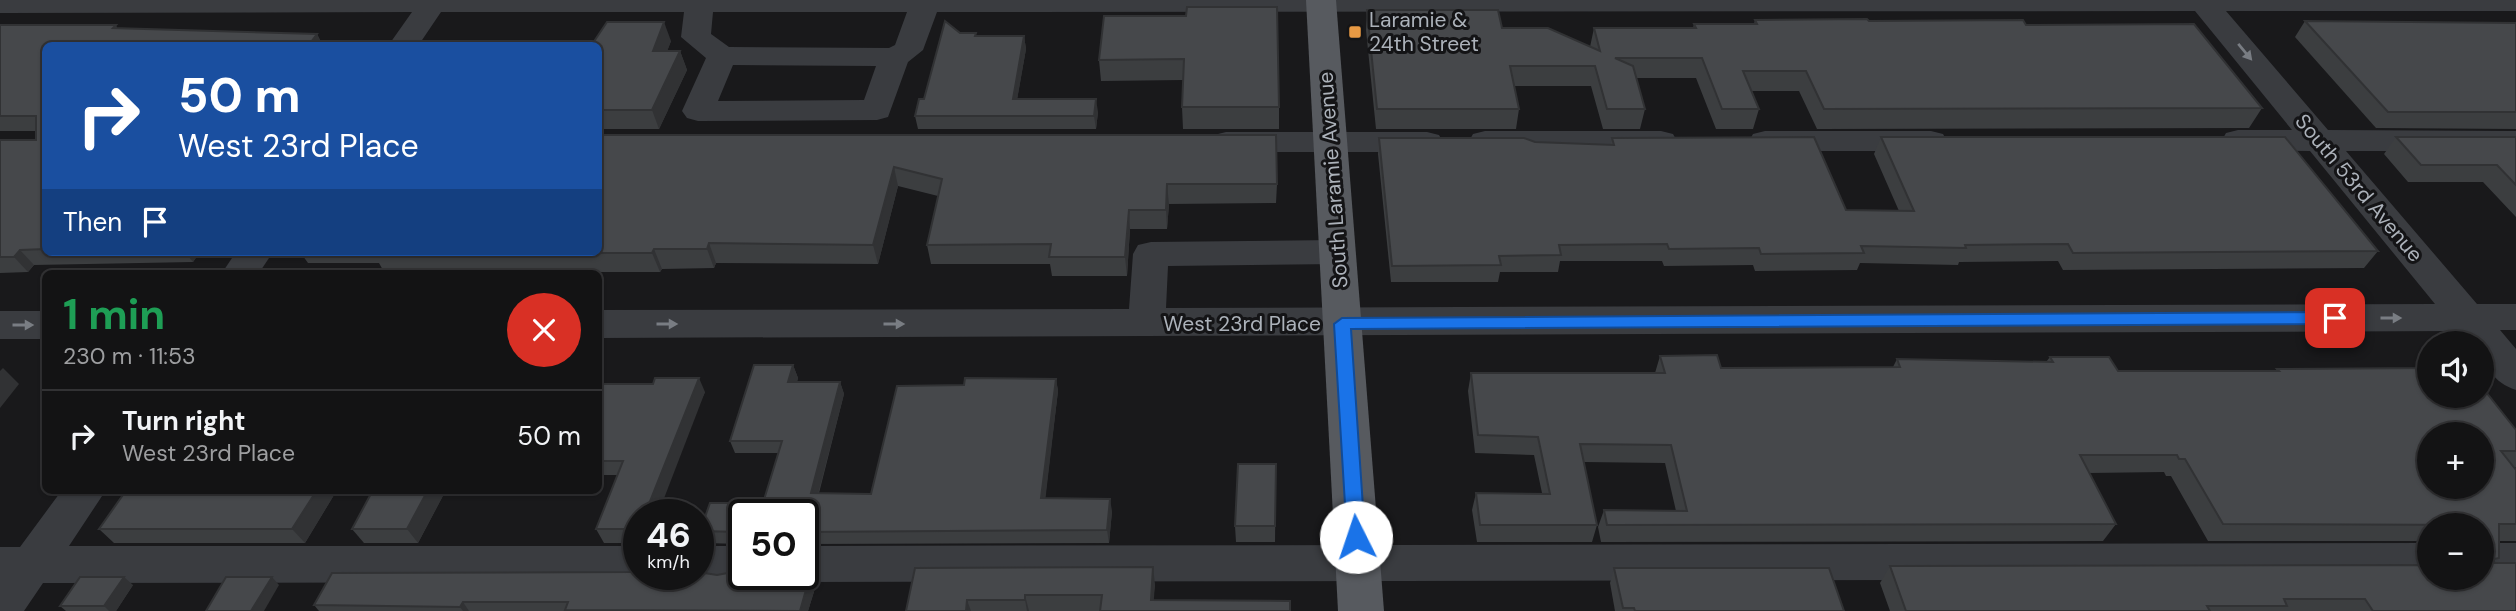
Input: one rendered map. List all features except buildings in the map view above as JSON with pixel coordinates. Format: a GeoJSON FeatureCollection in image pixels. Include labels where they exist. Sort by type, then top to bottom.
{"type":"FeatureCollection","features":[{"type":"Feature","properties":{"kind":"main road","name":"South Laramie Avenue"},"geometry":{"type":"LineString","coordinates":[[1321,2],[1361,611]]}},
{"type":"Feature","properties":{"kind":"street","name":"South 53rd Avenue"},"geometry":{"type":"LineString","coordinates":[[2202,1],[2516,375]]}},
{"type":"Feature","properties":{"kind":"street"},"geometry":{"type":"LineString","coordinates":[[406,42],[434,2]]}},
{"type":"Feature","properties":{"kind":"street"},"geometry":{"type":"LineString","coordinates":[[0,4],[2516,2]]}},
{"type":"Feature","properties":{"kind":"street"},"geometry":{"type":"LineString","coordinates":[[699,4],[696,37],[722,55],[894,57],[908,50],[925,4]]}},
{"type":"Feature","properties":{"kind":"street"},"geometry":{"type":"LineString","coordinates":[[722,55],[698,111],[877,110],[894,57]]}},
{"type":"Feature","properties":{"kind":"street"},"geometry":{"type":"LineString","coordinates":[[1200,142],[1690,141]]}},
{"type":"Feature","properties":{"kind":"street"},"geometry":{"type":"LineString","coordinates":[[1732,141],[1955,141]]}},
{"type":"Feature","properties":{"kind":"street"},"geometry":{"type":"LineString","coordinates":[[2206,141],[2516,141]]}},
{"type":"Feature","properties":{"kind":"street"},"geometry":{"type":"LineString","coordinates":[[1146,324],[1151,254],[1337,252]]}},
{"type":"Feature","properties":{"kind":"street","name":"West 23rd Place"},"geometry":{"type":"LineString","coordinates":[[602,324],[1342,324],[2516,317]]}},
{"type":"Feature","properties":{"kind":"street"},"geometry":{"type":"LineString","coordinates":[[0,325],[42,325]]}},
{"type":"Feature","properties":{"kind":"street"},"geometry":{"type":"LineString","coordinates":[[0,609],[16,565],[81,494]]}},
{"type":"Feature","properties":{"kind":"street"},"geometry":{"type":"LineString","coordinates":[[819,564],[2417,561]]}},
{"type":"Feature","properties":{"kind":"street"},"geometry":{"type":"LineString","coordinates":[[2494,561],[2516,561]]}},
{"type":"Feature","properties":{"kind":"street"},"geometry":{"type":"LineString","coordinates":[[16,565],[623,564]]}},
{"type":"Feature","properties":{"kind":"place","name":"Laramie & 24th Street"},"geometry":{"type":"Point","coordinates":[1355,32]}},
{"type":"Feature","properties":{"kind":"route"},"geometry":{"type":"LineString","coordinates":[[1356,537],[1342,324],[2335,318]]}}]}
